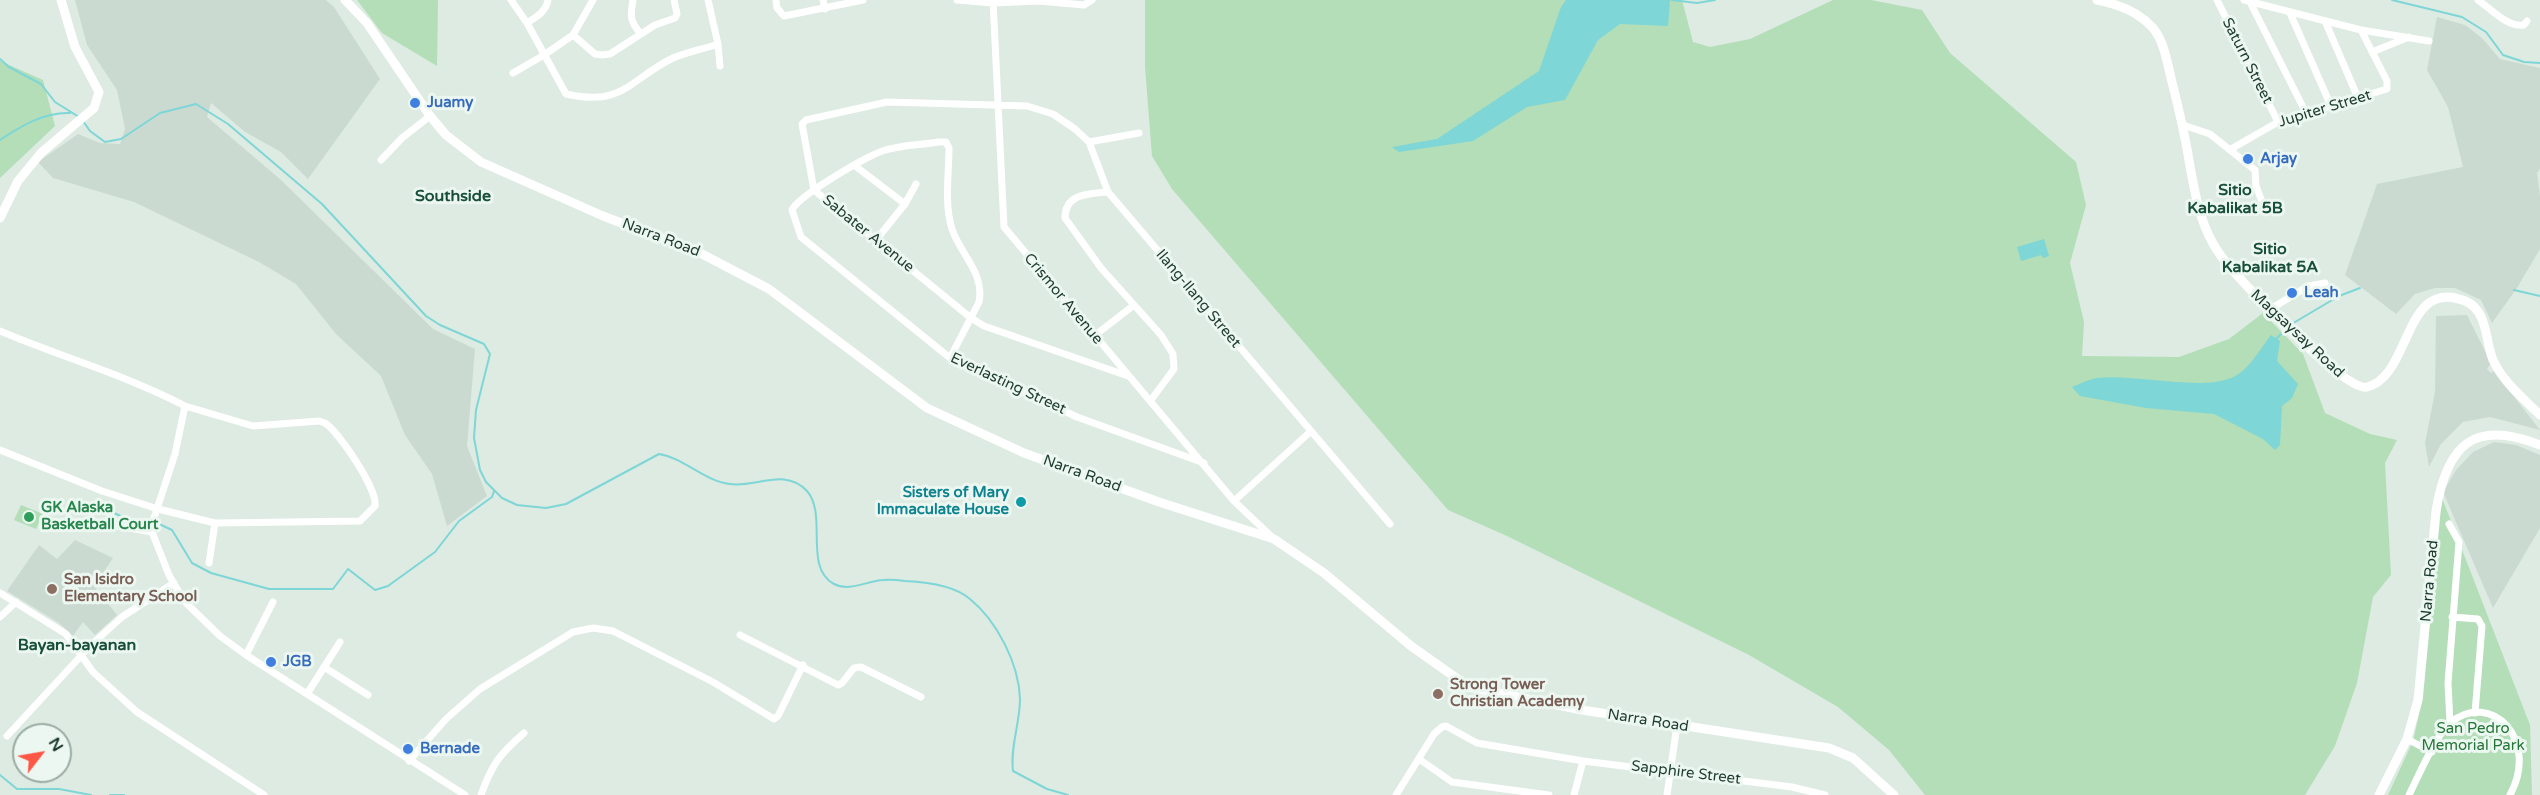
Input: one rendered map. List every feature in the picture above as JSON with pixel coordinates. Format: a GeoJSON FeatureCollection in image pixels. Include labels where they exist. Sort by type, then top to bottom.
{"type":"FeatureCollection","features":[{"type":"Feature","properties":{"kind":"street"},"geometry":{"type":"LineString","coordinates":[[0,218],[18,181],[41,153],[94,108],[99,92],[75,48],[61,0]]}},
{"type":"Feature","properties":{"kind":"street","name":"Narra Road"},"geometry":{"type":"LineString","coordinates":[[345,0],[367,23],[430,116],[446,135],[481,162],[603,216],[702,254],[769,289],[927,408],[1024,453],[1159,502],[1274,539],[1324,573],[1411,646],[1470,687],[1582,710],[1829,748],[1853,758],[1894,795]]}},
{"type":"Feature","properties":{"kind":"street"},"geometry":{"type":"LineString","coordinates":[[511,0],[527,23],[566,94],[586,98],[609,97],[673,58],[718,44]]}},
{"type":"Feature","properties":{"kind":"street"},"geometry":{"type":"LineString","coordinates":[[527,23],[538,16],[547,6],[548,0]]}},
{"type":"Feature","properties":{"kind":"street"},"geometry":{"type":"LineString","coordinates":[[513,73],[544,56],[573,35],[593,0]]}},
{"type":"Feature","properties":{"kind":"street"},"geometry":{"type":"LineString","coordinates":[[633,0],[630,13],[632,24],[641,34]]}},
{"type":"Feature","properties":{"kind":"street"},"geometry":{"type":"LineString","coordinates":[[573,35],[596,54],[610,54],[656,24],[675,18],[677,14],[674,0]]}},
{"type":"Feature","properties":{"kind":"street"},"geometry":{"type":"LineString","coordinates":[[708,0],[718,44],[720,66]]}},
{"type":"Feature","properties":{"kind":"street"},"geometry":{"type":"LineString","coordinates":[[776,0],[777,8],[784,16],[863,0]]}},
{"type":"Feature","properties":{"kind":"street"},"geometry":{"type":"LineString","coordinates":[[823,0],[825,9]]}},
{"type":"Feature","properties":{"kind":"street"},"geometry":{"type":"LineString","coordinates":[[957,0],[1040,1],[1084,5],[1092,0]]}},
{"type":"Feature","properties":{"kind":"street","name":"Magsaysay Road"},"geometry":{"type":"LineString","coordinates":[[2097,0],[2126,8],[2154,29],[2166,56],[2199,213],[2207,235],[2229,267],[2286,327],[2338,374],[2356,387],[2364,388],[2384,378],[2393,366],[2420,310],[2442,298],[2465,301],[2473,305],[2481,316],[2488,347],[2500,373],[2540,415]]}},
{"type":"Feature","properties":{"kind":"street","name":"Saturn Street"},"geometry":{"type":"LineString","coordinates":[[2217,0],[2278,122]]}},
{"type":"Feature","properties":{"kind":"street"},"geometry":{"type":"LineString","coordinates":[[2478,0],[2511,24],[2519,26],[2524,25],[2527,21]]}},
{"type":"Feature","properties":{"kind":"street","name":"Crismor Avenue"},"geometry":{"type":"LineString","coordinates":[[993,1],[1004,227],[1234,501],[1274,539]]}},
{"type":"Feature","properties":{"kind":"street"},"geometry":{"type":"LineString","coordinates":[[2247,1],[2361,30],[2429,41]]}},
{"type":"Feature","properties":{"kind":"street"},"geometry":{"type":"LineString","coordinates":[[2247,1],[2306,113]]}},
{"type":"Feature","properties":{"kind":"street"},"geometry":{"type":"LineString","coordinates":[[2290,13],[2331,106]]}},
{"type":"Feature","properties":{"kind":"street"},"geometry":{"type":"LineString","coordinates":[[2325,21],[2358,98]]}},
{"type":"Feature","properties":{"kind":"street"},"geometry":{"type":"LineString","coordinates":[[2361,30],[2372,52],[2409,37]]}},
{"type":"Feature","properties":{"kind":"street","name":"Jupiter Street"},"geometry":{"type":"LineString","coordinates":[[2231,149],[2278,122],[2387,89],[2387,81],[2372,52]]}},
{"type":"Feature","properties":{"kind":"street","name":"Sabater Avenue"},"geometry":{"type":"LineString","coordinates":[[997,105],[887,102],[810,117],[802,124],[814,190],[971,318],[984,326],[1128,376]]}},
{"type":"Feature","properties":{"kind":"street","name":"Ilang-Ilang Street"},"geometry":{"type":"LineString","coordinates":[[997,105],[1027,106],[1053,114],[1089,142],[1108,192],[1390,524]]}},
{"type":"Feature","properties":{"kind":"street"},"geometry":{"type":"LineString","coordinates":[[381,160],[402,138],[430,116]]}},
{"type":"Feature","properties":{"kind":"street"},"geometry":{"type":"LineString","coordinates":[[2182,125],[2210,134],[2256,171],[2256,186],[2261,199]]}},
{"type":"Feature","properties":{"kind":"street"},"geometry":{"type":"LineString","coordinates":[[1089,142],[1139,133]]}},
{"type":"Feature","properties":{"kind":"street"},"geometry":{"type":"LineString","coordinates":[[814,190],[881,151],[946,142],[949,148],[948,199],[952,229],[980,281],[981,292],[979,302],[950,358]]}},
{"type":"Feature","properties":{"kind":"street"},"geometry":{"type":"LineString","coordinates":[[855,165],[905,204]]}},
{"type":"Feature","properties":{"kind":"street"},"geometry":{"type":"LineString","coordinates":[[876,240],[905,204],[916,184]]}},
{"type":"Feature","properties":{"kind":"street","name":"Everlasting Street"},"geometry":{"type":"LineString","coordinates":[[814,190],[792,210],[801,237],[950,358],[1077,417],[1204,463]]}},
{"type":"Feature","properties":{"kind":"street"},"geometry":{"type":"LineString","coordinates":[[1108,192],[1081,194],[1068,203],[1065,208],[1065,218],[1101,268],[1161,335],[1173,354],[1173,369],[1151,400]]}},
{"type":"Feature","properties":{"kind":"street"},"geometry":{"type":"LineString","coordinates":[[2269,310],[2307,286],[2325,282]]}},
{"type":"Feature","properties":{"kind":"street"},"geometry":{"type":"LineString","coordinates":[[1094,336],[1134,305]]}},
{"type":"Feature","properties":{"kind":"street"},"geometry":{"type":"LineString","coordinates":[[0,331],[34,346],[123,378],[185,406],[253,426],[319,421],[325,423],[365,475],[376,502],[371,512],[360,521],[214,523],[158,509],[92,487],[0,450]]}},
{"type":"Feature","properties":{"kind":"street"},"geometry":{"type":"LineString","coordinates":[[185,406],[175,454],[152,526],[174,583],[184,601],[202,620],[246,655],[465,795]]}},
{"type":"Feature","properties":{"kind":"street"},"geometry":{"type":"LineString","coordinates":[[1234,501],[1310,432]]}},
{"type":"Feature","properties":{"kind":"street","name":"Narra Road"},"geometry":{"type":"LineString","coordinates":[[2379,795],[2407,739],[2416,707],[2422,670],[2438,501],[2452,461],[2468,443],[2490,434],[2513,435],[2540,445]]}},
{"type":"Feature","properties":{"kind":"street"},"geometry":{"type":"LineString","coordinates":[[209,563],[214,523]]}},
{"type":"Feature","properties":{"kind":"street"},"geometry":{"type":"LineString","coordinates":[[2409,795],[2450,723],[2448,683],[2459,542],[2449,524]]}},
{"type":"Feature","properties":{"kind":"street"},"geometry":{"type":"LineString","coordinates":[[112,525],[152,526]]}},
{"type":"Feature","properties":{"kind":"street"},"geometry":{"type":"LineString","coordinates":[[7,736],[82,654],[122,617],[174,583]]}},
{"type":"Feature","properties":{"kind":"street"},"geometry":{"type":"LineString","coordinates":[[0,593],[66,634],[93,672],[137,712],[264,795]]}},
{"type":"Feature","properties":{"kind":"street"},"geometry":{"type":"LineString","coordinates":[[0,617],[16,602]]}},
{"type":"Feature","properties":{"kind":"street"},"geometry":{"type":"LineString","coordinates":[[246,655],[273,602]]}},
{"type":"Feature","properties":{"kind":"street"},"geometry":{"type":"LineString","coordinates":[[2452,616],[2478,619],[2482,626],[2475,713]]}},
{"type":"Feature","properties":{"kind":"street"},"geometry":{"type":"LineString","coordinates":[[409,760],[446,719],[480,689],[573,632],[593,628],[613,631],[713,682],[774,719],[778,716],[803,665]]}},
{"type":"Feature","properties":{"kind":"street"},"geometry":{"type":"LineString","coordinates":[[740,635],[803,665],[838,685],[854,668],[861,667],[921,697]]}},
{"type":"Feature","properties":{"kind":"street"},"geometry":{"type":"LineString","coordinates":[[307,694],[340,642]]}},
{"type":"Feature","properties":{"kind":"street"},"geometry":{"type":"LineString","coordinates":[[324,667],[368,695]]}},
{"type":"Feature","properties":{"kind":"street"},"geometry":{"type":"LineString","coordinates":[[2450,723],[2475,713],[2488,714],[2507,720],[2514,725],[2524,739]]}},
{"type":"Feature","properties":{"kind":"street"},"geometry":{"type":"LineString","coordinates":[[1667,795],[1677,725]]}},
{"type":"Feature","properties":{"kind":"street","name":"Sapphire Street"},"geometry":{"type":"LineString","coordinates":[[1419,759],[1437,730],[1446,726],[1478,743],[1583,761],[1670,770],[1792,787],[1825,795]]}},
{"type":"Feature","properties":{"kind":"street"},"geometry":{"type":"LineString","coordinates":[[482,795],[490,769],[501,753],[524,733]]}},
{"type":"Feature","properties":{"kind":"street"},"geometry":{"type":"LineString","coordinates":[[2407,739],[2432,752]]}},
{"type":"Feature","properties":{"kind":"street"},"geometry":{"type":"LineString","coordinates":[[1399,794],[1419,759],[1452,782],[1549,795]]}},
{"type":"Feature","properties":{"kind":"street"},"geometry":{"type":"LineString","coordinates":[[1574,795],[1583,761]]}},
{"type":"Feature","properties":{"kind":"street"},"geometry":{"type":"LineString","coordinates":[[2510,795],[2525,774]]}},
{"type":"Feature","properties":{"kind":"shaded area"},"geometry":{"type":"Polygon","coordinates":[[[75,0],[326,0],[334,7],[380,79],[308,179],[281,152],[245,132],[211,103],[207,117],[281,180],[433,329],[475,349],[467,446],[487,496],[447,526],[432,474],[405,435],[381,376],[336,334],[296,284],[259,262],[134,202],[53,178],[38,162],[78,134],[100,143],[120,144],[125,129],[117,90],[87,45],[75,0]]]}},
{"type":"Feature","properties":{"kind":"shaded area"},"geometry":{"type":"Polygon","coordinates":[[[2437,17],[2465,25],[2482,38],[2500,59],[2540,68],[2540,168],[2537,173],[2540,196],[2540,249],[2517,288],[2492,323],[2481,300],[2455,288],[2435,288],[2415,294],[2396,314],[2345,275],[2377,184],[2463,167],[2448,107],[2427,70],[2437,17]]]}},
{"type":"Feature","properties":{"kind":"shaded area"},"geometry":{"type":"Polygon","coordinates":[[[2467,315],[2491,363],[2487,369],[2491,373],[2494,371],[2540,430],[2490,417],[2463,422],[2441,444],[2429,467],[2425,443],[2435,392],[2436,316],[2467,315]]]}},
{"type":"Feature","properties":{"kind":"shaded area"},"geometry":{"type":"Polygon","coordinates":[[[2494,442],[2516,445],[2540,455],[2540,528],[2493,608],[2443,492],[2456,470],[2473,452],[2494,442]]]}},
{"type":"Feature","properties":{"kind":"shaded area","name":"San Isidro Elementary School"},"geometry":{"type":"Polygon","coordinates":[[[75,540],[113,558],[94,586],[117,615],[95,635],[83,622],[73,636],[59,623],[7,591],[39,545],[57,559],[75,540]]]}},
{"type":"Feature","properties":{"kind":"green space"},"geometry":{"type":"Polygon","coordinates":[[[357,0],[438,0],[437,66],[382,33],[357,0]]]}},
{"type":"Feature","properties":{"kind":"green space"},"geometry":{"type":"Polygon","coordinates":[[[1145,0],[1682,0],[1693,42],[1710,47],[1750,39],[1833,0],[1871,0],[1922,10],[1950,53],[2076,162],[2086,205],[2070,263],[2084,322],[2082,356],[2179,357],[2229,339],[2263,313],[2303,354],[2325,413],[2370,434],[2397,440],[2385,463],[2391,575],[2373,597],[2357,683],[2335,746],[2305,795],[1925,795],[1889,750],[1838,707],[1749,655],[1507,536],[1448,510],[1172,189],[1152,156],[1145,67],[1145,0]]]}},
{"type":"Feature","properties":{"kind":"green space"},"geometry":{"type":"Polygon","coordinates":[[[0,61],[43,80],[55,126],[0,178],[0,61]]]}},
{"type":"Feature","properties":{"kind":"green space","name":"San Pedro Memorial Park"},"geometry":{"type":"Polygon","coordinates":[[[2442,498],[2530,725],[2532,795],[2388,795],[2413,741],[2423,697],[2442,498]]]}},
{"type":"Feature","properties":{"kind":"green space","name":"GK Alaska Basketball Court"},"geometry":{"type":"Polygon","coordinates":[[[21,505],[43,514],[36,529],[14,520],[21,505]]]}},
{"type":"Feature","properties":{"kind":"water"},"geometry":{"type":"Polygon","coordinates":[[[1566,0],[1670,0],[1668,26],[1620,24],[1598,40],[1565,100],[1527,107],[1473,141],[1399,152],[1392,147],[1437,139],[1539,71],[1561,7],[1566,0]]]}},
{"type":"Feature","properties":{"kind":"water"},"geometry":{"type":"Polygon","coordinates":[[[2044,239],[2049,256],[2043,258],[2041,255],[2021,261],[2017,247],[2044,239]]]}},
{"type":"Feature","properties":{"kind":"water"},"geometry":{"type":"Polygon","coordinates":[[[2271,335],[2280,341],[2277,361],[2298,384],[2292,398],[2282,406],[2280,445],[2275,450],[2263,439],[2214,414],[2146,408],[2080,396],[2072,387],[2088,380],[2113,377],[2185,383],[2218,382],[2243,371],[2271,335]]]}},
{"type":"Feature","properties":{"kind":"waterway"},"geometry":{"type":"LineString","coordinates":[[1672,0],[1697,3],[1715,0]]}},
{"type":"Feature","properties":{"kind":"waterway"},"geometry":{"type":"LineString","coordinates":[[2392,0],[2462,17],[2486,32],[2503,55],[2524,62],[2540,63]]}},
{"type":"Feature","properties":{"kind":"waterway"},"geometry":{"type":"LineString","coordinates":[[0,59],[9,67],[41,84],[55,102],[79,117]]}},
{"type":"Feature","properties":{"kind":"waterway"},"geometry":{"type":"LineString","coordinates":[[83,121],[90,131],[105,142],[121,139],[160,113],[196,104],[228,124],[322,204],[426,316],[440,325],[484,344],[490,354],[476,410],[474,438],[480,470],[486,482],[502,498],[517,505],[546,508],[566,504],[659,454],[677,460],[711,479],[730,484],[789,480],[807,491],[813,501],[820,566],[825,576],[834,584],[852,587],[886,580],[922,582],[939,585],[963,594],[989,619],[1005,644],[1016,672],[1020,699],[1012,762],[1013,771],[1047,789],[1068,795]]}},
{"type":"Feature","properties":{"kind":"waterway"},"geometry":{"type":"LineString","coordinates":[[0,140],[42,117],[70,113]]}},
{"type":"Feature","properties":{"kind":"waterway"},"geometry":{"type":"LineString","coordinates":[[2290,325],[2339,296],[2360,288]]}},
{"type":"Feature","properties":{"kind":"waterway"},"geometry":{"type":"LineString","coordinates":[[2514,290],[2540,296]]}},
{"type":"Feature","properties":{"kind":"waterway"},"geometry":{"type":"LineString","coordinates":[[2275,340],[2286,329]]}},
{"type":"Feature","properties":{"kind":"waterway"},"geometry":{"type":"LineString","coordinates":[[103,508],[125,518],[159,524],[172,530],[192,563],[211,573],[269,589],[333,589],[348,569],[375,590],[388,586],[435,552],[459,521],[492,497],[494,491]]}},
{"type":"Feature","properties":{"kind":"waterway"},"geometry":{"type":"LineString","coordinates":[[0,775],[17,789],[59,789],[91,795]]}},
{"type":"Feature","properties":{"kind":"waterway"},"geometry":{"type":"LineString","coordinates":[[110,795],[124,795]]}},
{"type":"Feature","properties":{"kind":"place","name":"Juamy"},"geometry":{"type":"Point","coordinates":[415,103]}},
{"type":"Feature","properties":{"kind":"place","name":"Arjay"},"geometry":{"type":"Point","coordinates":[2248,159]}},
{"type":"Feature","properties":{"kind":"place","name":"Leah"},"geometry":{"type":"Point","coordinates":[2292,293]}},
{"type":"Feature","properties":{"kind":"place","name":"Sisters of Mary Immaculate House"},"geometry":{"type":"Point","coordinates":[1021,502]}},
{"type":"Feature","properties":{"kind":"place","name":"GK Alaska Basketball Court"},"geometry":{"type":"Point","coordinates":[29,517]}},
{"type":"Feature","properties":{"kind":"place","name":"San Isidro Elementary School"},"geometry":{"type":"Point","coordinates":[52,589]}},
{"type":"Feature","properties":{"kind":"place","name":"JGB"},"geometry":{"type":"Point","coordinates":[271,662]}},
{"type":"Feature","properties":{"kind":"place","name":"Strong Tower Christian Academy"},"geometry":{"type":"Point","coordinates":[1438,694]}},
{"type":"Feature","properties":{"kind":"place","name":"Bernade"},"geometry":{"type":"Point","coordinates":[408,749]}},
{"type":"Feature","properties":{"kind":"district","name":"Southside"},"geometry":{"type":"Point","coordinates":[453,197]}},
{"type":"Feature","properties":{"kind":"district","name":"Sitio Kabalikat 5B"},"geometry":{"type":"Point","coordinates":[2235,200]}},
{"type":"Feature","properties":{"kind":"district","name":"Sitio Kabalikat 5A"},"geometry":{"type":"Point","coordinates":[2270,259]}},
{"type":"Feature","properties":{"kind":"district","name":"Bayan-bayanan"},"geometry":{"type":"Point","coordinates":[77,646]}}]}
